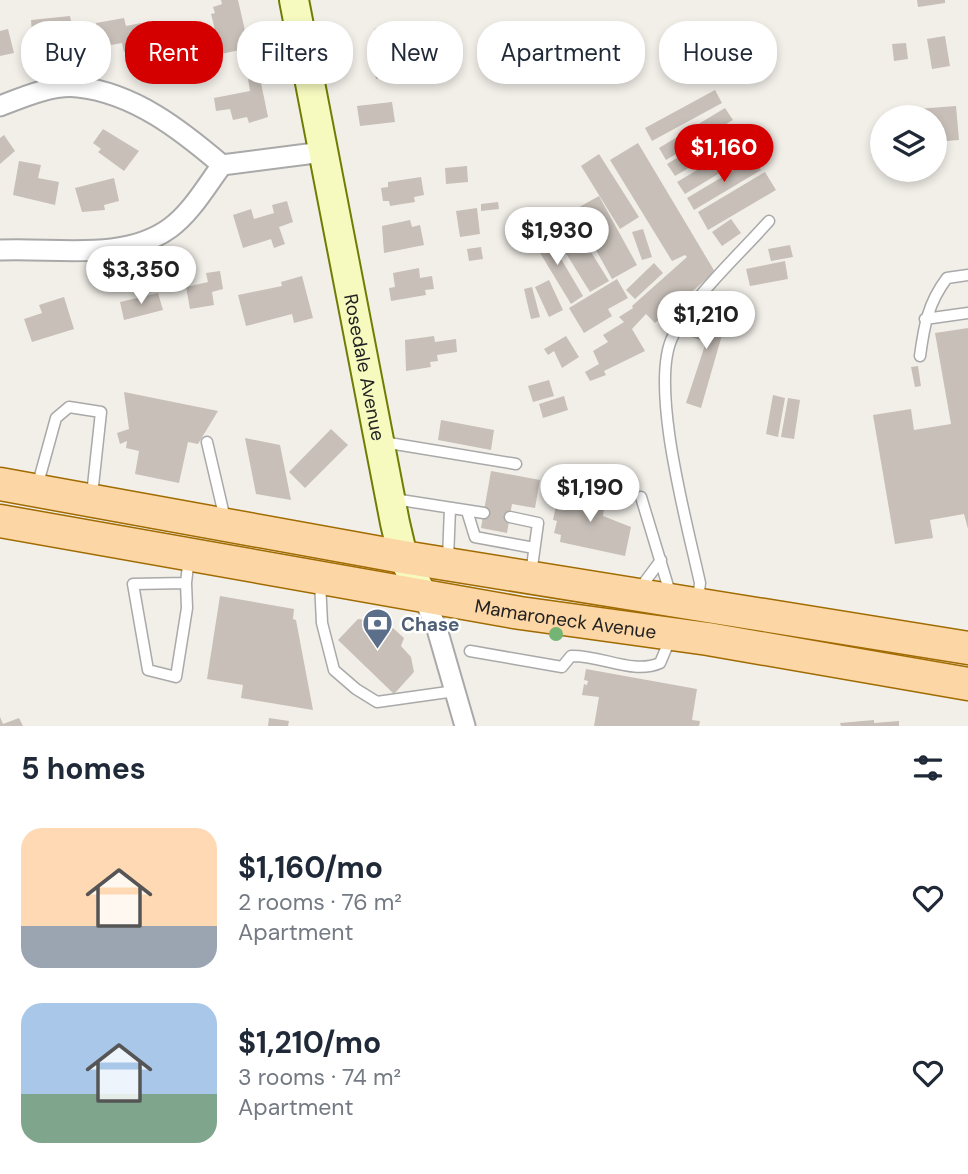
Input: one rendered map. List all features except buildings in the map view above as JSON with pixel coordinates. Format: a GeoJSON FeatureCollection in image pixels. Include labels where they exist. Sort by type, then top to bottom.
{"type":"FeatureCollection","features":[{"type":"Feature","properties":{"kind":"main road","name":"Mamaroneck Avenue"},"geometry":{"type":"LineString","coordinates":[[0,484],[159,515],[403,557],[447,563],[532,562],[636,594],[968,648]]}},
{"type":"Feature","properties":{"kind":"main road","name":"Mamaroneck Avenue"},"geometry":{"type":"LineString","coordinates":[[0,520],[153,550],[188,570],[320,578],[520,613],[673,634],[968,684]]}},
{"type":"Feature","properties":{"kind":"street","name":"Rosedale Avenue"},"geometry":{"type":"LineString","coordinates":[[295,0],[403,557],[437,629],[466,726]]}},
{"type":"Feature","properties":{"kind":"street"},"geometry":{"type":"LineString","coordinates":[[0,106],[63,88],[104,93],[146,110],[186,135],[222,165]]}},
{"type":"Feature","properties":{"kind":"street"},"geometry":{"type":"LineString","coordinates":[[0,250],[92,250],[149,241],[173,226],[222,165],[323,152]]}},
{"type":"Feature","properties":{"kind":"street"},"geometry":{"type":"LineString","coordinates":[[153,550],[159,515]]}},
{"type":"Feature","properties":{"kind":"street"},"geometry":{"type":"LineString","coordinates":[[673,634],[685,602]]}},
{"type":"Feature","properties":{"kind":"lane"},"geometry":{"type":"LineString","coordinates":[[641,497],[661,560],[685,602],[700,583],[665,410],[663,380],[672,337],[695,304],[769,221]]}},
{"type":"Feature","properties":{"kind":"lane"},"geometry":{"type":"LineString","coordinates":[[919,356],[925,319],[935,294],[947,278],[968,275]]}},
{"type":"Feature","properties":{"kind":"lane"},"geometry":{"type":"LineString","coordinates":[[925,319],[968,313]]}},
{"type":"Feature","properties":{"kind":"lane"},"geometry":{"type":"LineString","coordinates":[[36,491],[56,418],[69,407],[100,412],[91,501]]}},
{"type":"Feature","properties":{"kind":"lane"},"geometry":{"type":"LineString","coordinates":[[379,441],[516,464]]}},
{"type":"Feature","properties":{"kind":"lane"},"geometry":{"type":"LineString","coordinates":[[207,442],[226,526]]}},
{"type":"Feature","properties":{"kind":"lane"},"geometry":{"type":"LineString","coordinates":[[390,498],[484,513]]}},
{"type":"Feature","properties":{"kind":"lane"},"geometry":{"type":"LineString","coordinates":[[447,563],[450,508]]}},
{"type":"Feature","properties":{"kind":"lane"},"geometry":{"type":"LineString","coordinates":[[467,511],[475,537],[532,562],[538,523],[510,517]]}},
{"type":"Feature","properties":{"kind":"lane"},"geometry":{"type":"LineString","coordinates":[[636,594],[661,560]]}},
{"type":"Feature","properties":{"kind":"lane"},"geometry":{"type":"LineString","coordinates":[[188,570],[187,608],[176,677],[148,670],[133,584],[188,570]]}},
{"type":"Feature","properties":{"kind":"lane"},"geometry":{"type":"LineString","coordinates":[[320,578],[322,622],[334,670],[356,689],[377,702],[455,691]]}},
{"type":"Feature","properties":{"kind":"lane"},"geometry":{"type":"LineString","coordinates":[[470,651],[562,667],[571,656],[587,655],[646,669],[660,663],[673,634]]}},
{"type":"Feature","properties":{"kind":"place","name":"Chase"},"geometry":{"type":"Point","coordinates":[378,651]}}]}
